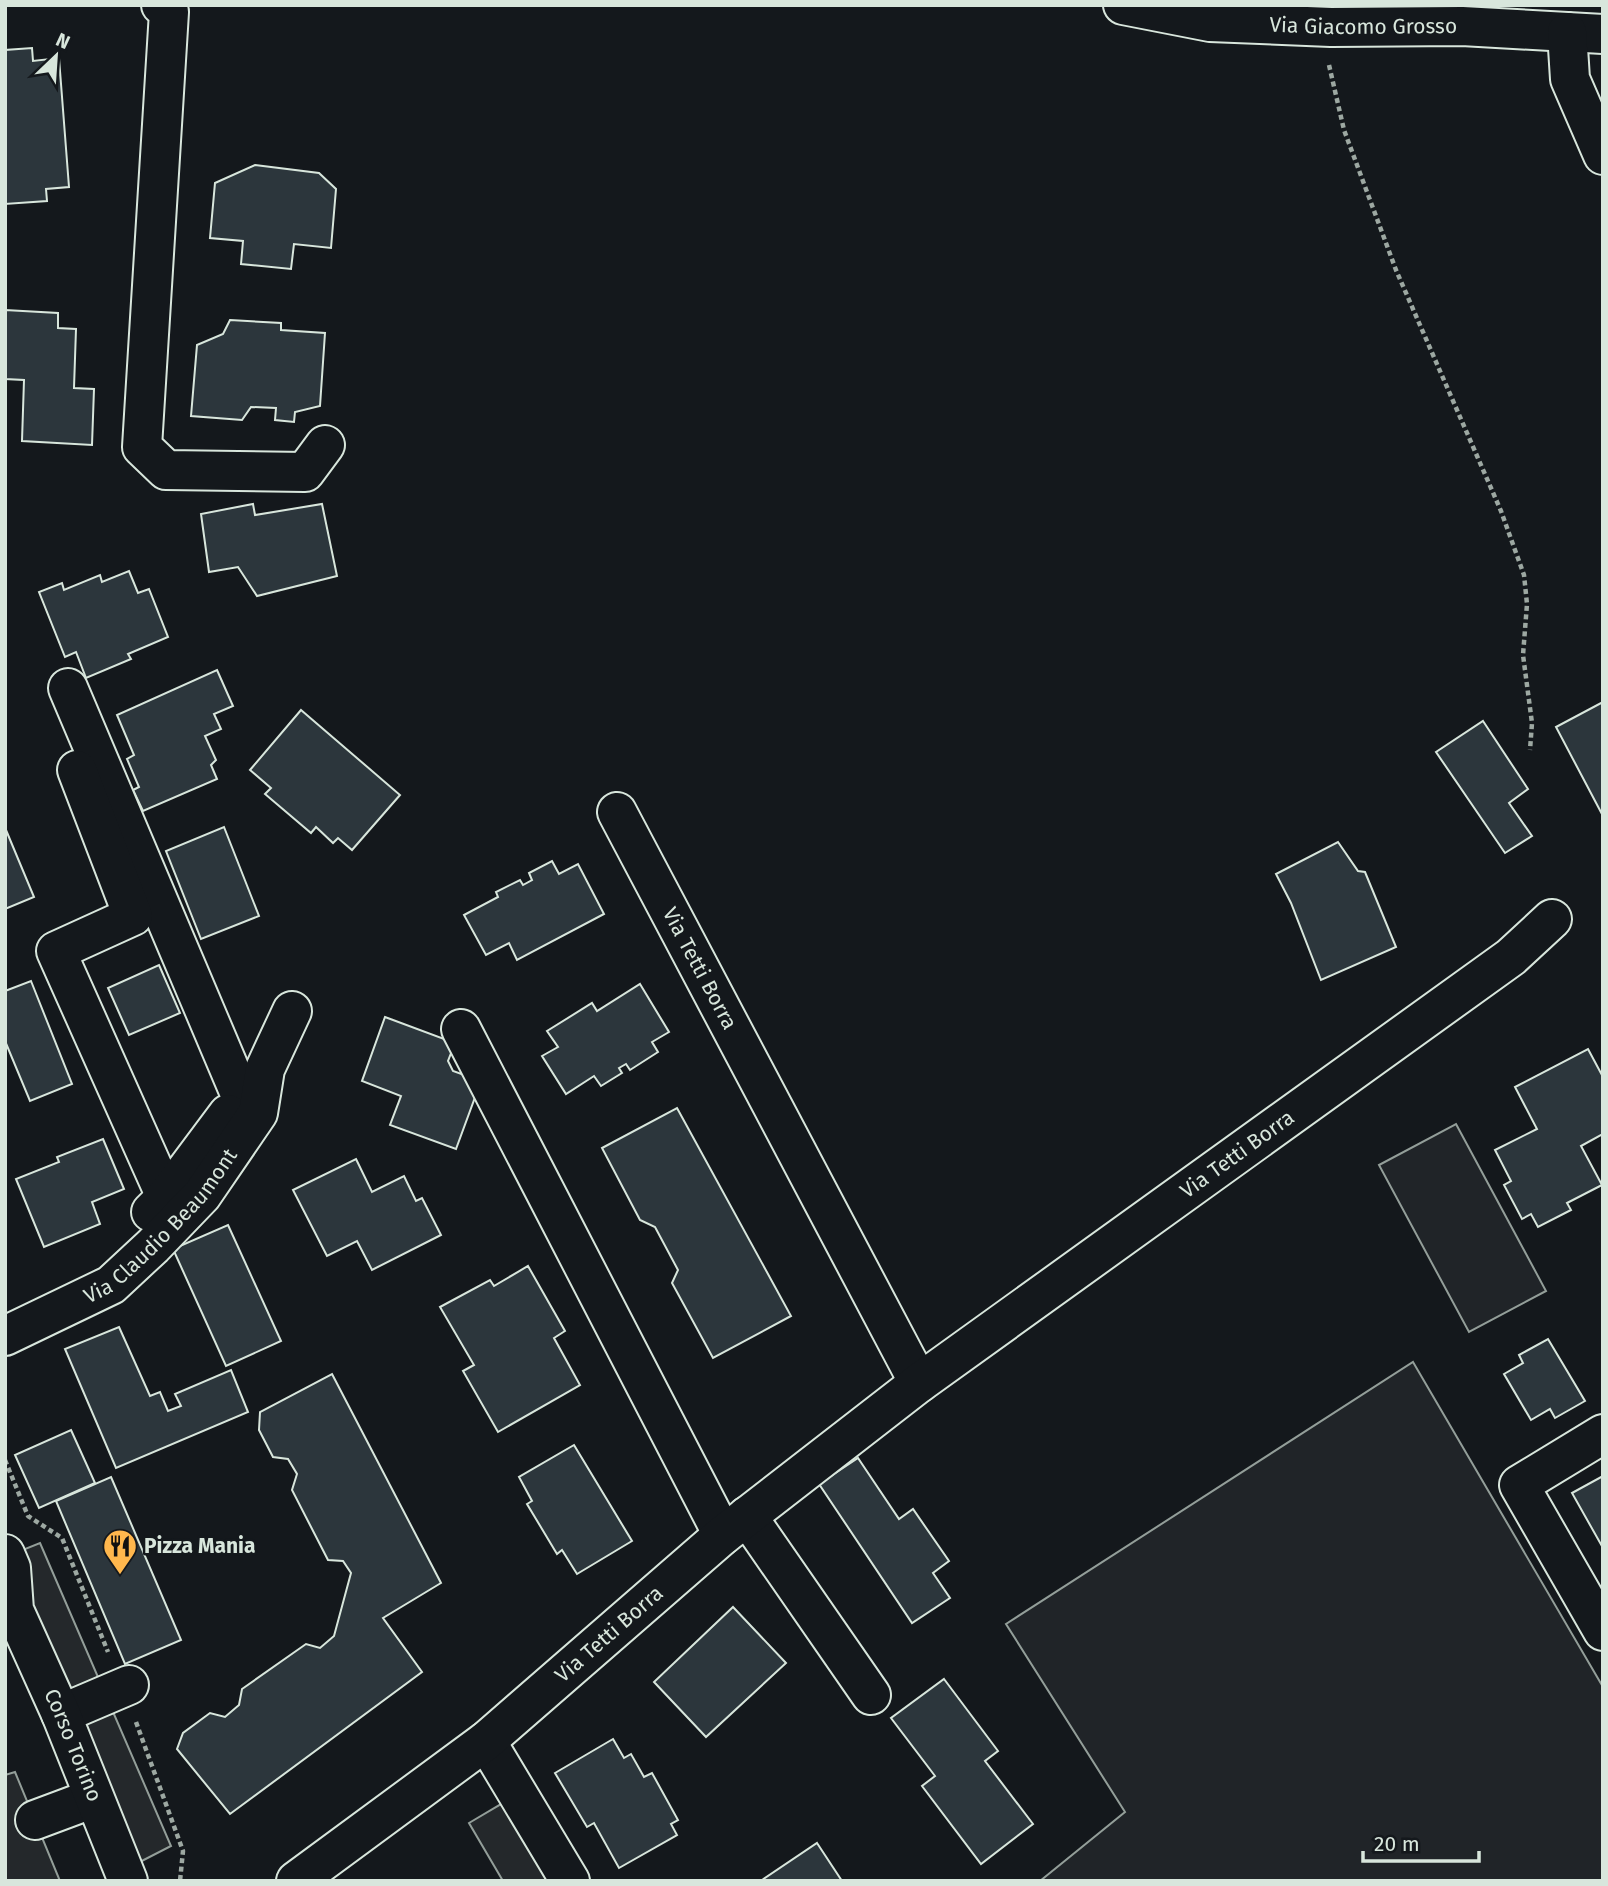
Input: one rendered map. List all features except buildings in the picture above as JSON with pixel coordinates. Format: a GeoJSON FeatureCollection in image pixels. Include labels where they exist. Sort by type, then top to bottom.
{"type":"FeatureCollection","features":[{"type":"Feature","properties":{"kind":"street"},"geometry":{"type":"LineString","coordinates":[[161,5],[169,12],[142,447],[166,470],[305,472],[325,445]]}},
{"type":"Feature","properties":{"kind":"street","name":"Via Giacomo Grosso"},"geometry":{"type":"LineString","coordinates":[[1123,5],[1210,22],[1331,27],[1463,16],[1585,33]]}},
{"type":"Feature","properties":{"kind":"street"},"geometry":{"type":"LineString","coordinates":[[1585,33],[1570,79],[1603,155]]}},
{"type":"Feature","properties":{"kind":"street"},"geometry":{"type":"LineString","coordinates":[[68,688],[253,1083]]}},
{"type":"Feature","properties":{"kind":"street"},"geometry":{"type":"LineString","coordinates":[[77,770],[133,916],[56,951],[166,1197]]}},
{"type":"Feature","properties":{"kind":"street","name":"Via Tetti Borra"},"geometry":{"type":"LineString","coordinates":[[617,812],[919,1383]]}},
{"type":"Feature","properties":{"kind":"street","name":"Via Tetti Borra"},"geometry":{"type":"LineString","coordinates":[[296,1881],[486,1741],[735,1525],[919,1383],[1511,957],[1552,919]]}},
{"type":"Feature","properties":{"kind":"street","name":"Via Claudio Beaumont"},"geometry":{"type":"LineString","coordinates":[[5,1334],[108,1255],[166,1197],[253,1083],[292,1011]]}},
{"type":"Feature","properties":{"kind":"street"},"geometry":{"type":"LineString","coordinates":[[461,1029],[735,1525],[871,1695]]}},
{"type":"Feature","properties":{"kind":"street","name":"Via Claudio Beaumont"},"geometry":{"type":"LineString","coordinates":[[5,1334],[111,1285],[153,1247],[202,1195],[258,1113],[253,1083]]}},
{"type":"Feature","properties":{"kind":"street"},"geometry":{"type":"LineString","coordinates":[[1603,1434],[1519,1485],[1603,1631]]}},
{"type":"Feature","properties":{"kind":"street","name":"Corso Torino"},"geometry":{"type":"LineString","coordinates":[[5,1554],[11,1569],[10,1606],[61,1714],[128,1881]]}},
{"type":"Feature","properties":{"kind":"street"},"geometry":{"type":"LineString","coordinates":[[61,1714],[129,1685]]}},
{"type":"Feature","properties":{"kind":"street"},"geometry":{"type":"LineString","coordinates":[[486,1741],[570,1881]]}},
{"type":"Feature","properties":{"kind":"street"},"geometry":{"type":"LineString","coordinates":[[35,1820],[94,1798]]}},
{"type":"Feature","properties":{"kind":"path"},"geometry":{"type":"LineString","coordinates":[[1331,27],[1326,55],[1345,130],[1395,270],[1501,511],[1524,575],[1527,604],[1522,655],[1532,723],[1530,750]]}},
{"type":"Feature","properties":{"kind":"shaded area"},"geometry":{"type":"Polygon","coordinates":[[[1456,1124],[1546,1291],[1469,1332],[1379,1165],[1456,1124]]]}},
{"type":"Feature","properties":{"kind":"shaded area"},"geometry":{"type":"Polygon","coordinates":[[[1413,1362],[1603,1687],[1603,1881],[1040,1881],[1125,1812],[1006,1624],[1413,1362]]]}},
{"type":"Feature","properties":{"kind":"shaded area"},"geometry":{"type":"Polygon","coordinates":[[[40,1543],[171,1846],[132,1866],[5,1557],[40,1543]]]}},
{"type":"Feature","properties":{"kind":"shaded area"},"geometry":{"type":"Polygon","coordinates":[[[15,1772],[60,1881],[5,1881],[5,1775],[15,1772]]]}},
{"type":"Feature","properties":{"kind":"shaded area"},"geometry":{"type":"Polygon","coordinates":[[[518,1794],[570,1881],[503,1881],[469,1823],[518,1794]]]}},
{"type":"Feature","properties":{"kind":"place","name":"Pizza Mania"},"geometry":{"type":"Point","coordinates":[120,1576]}}]}
